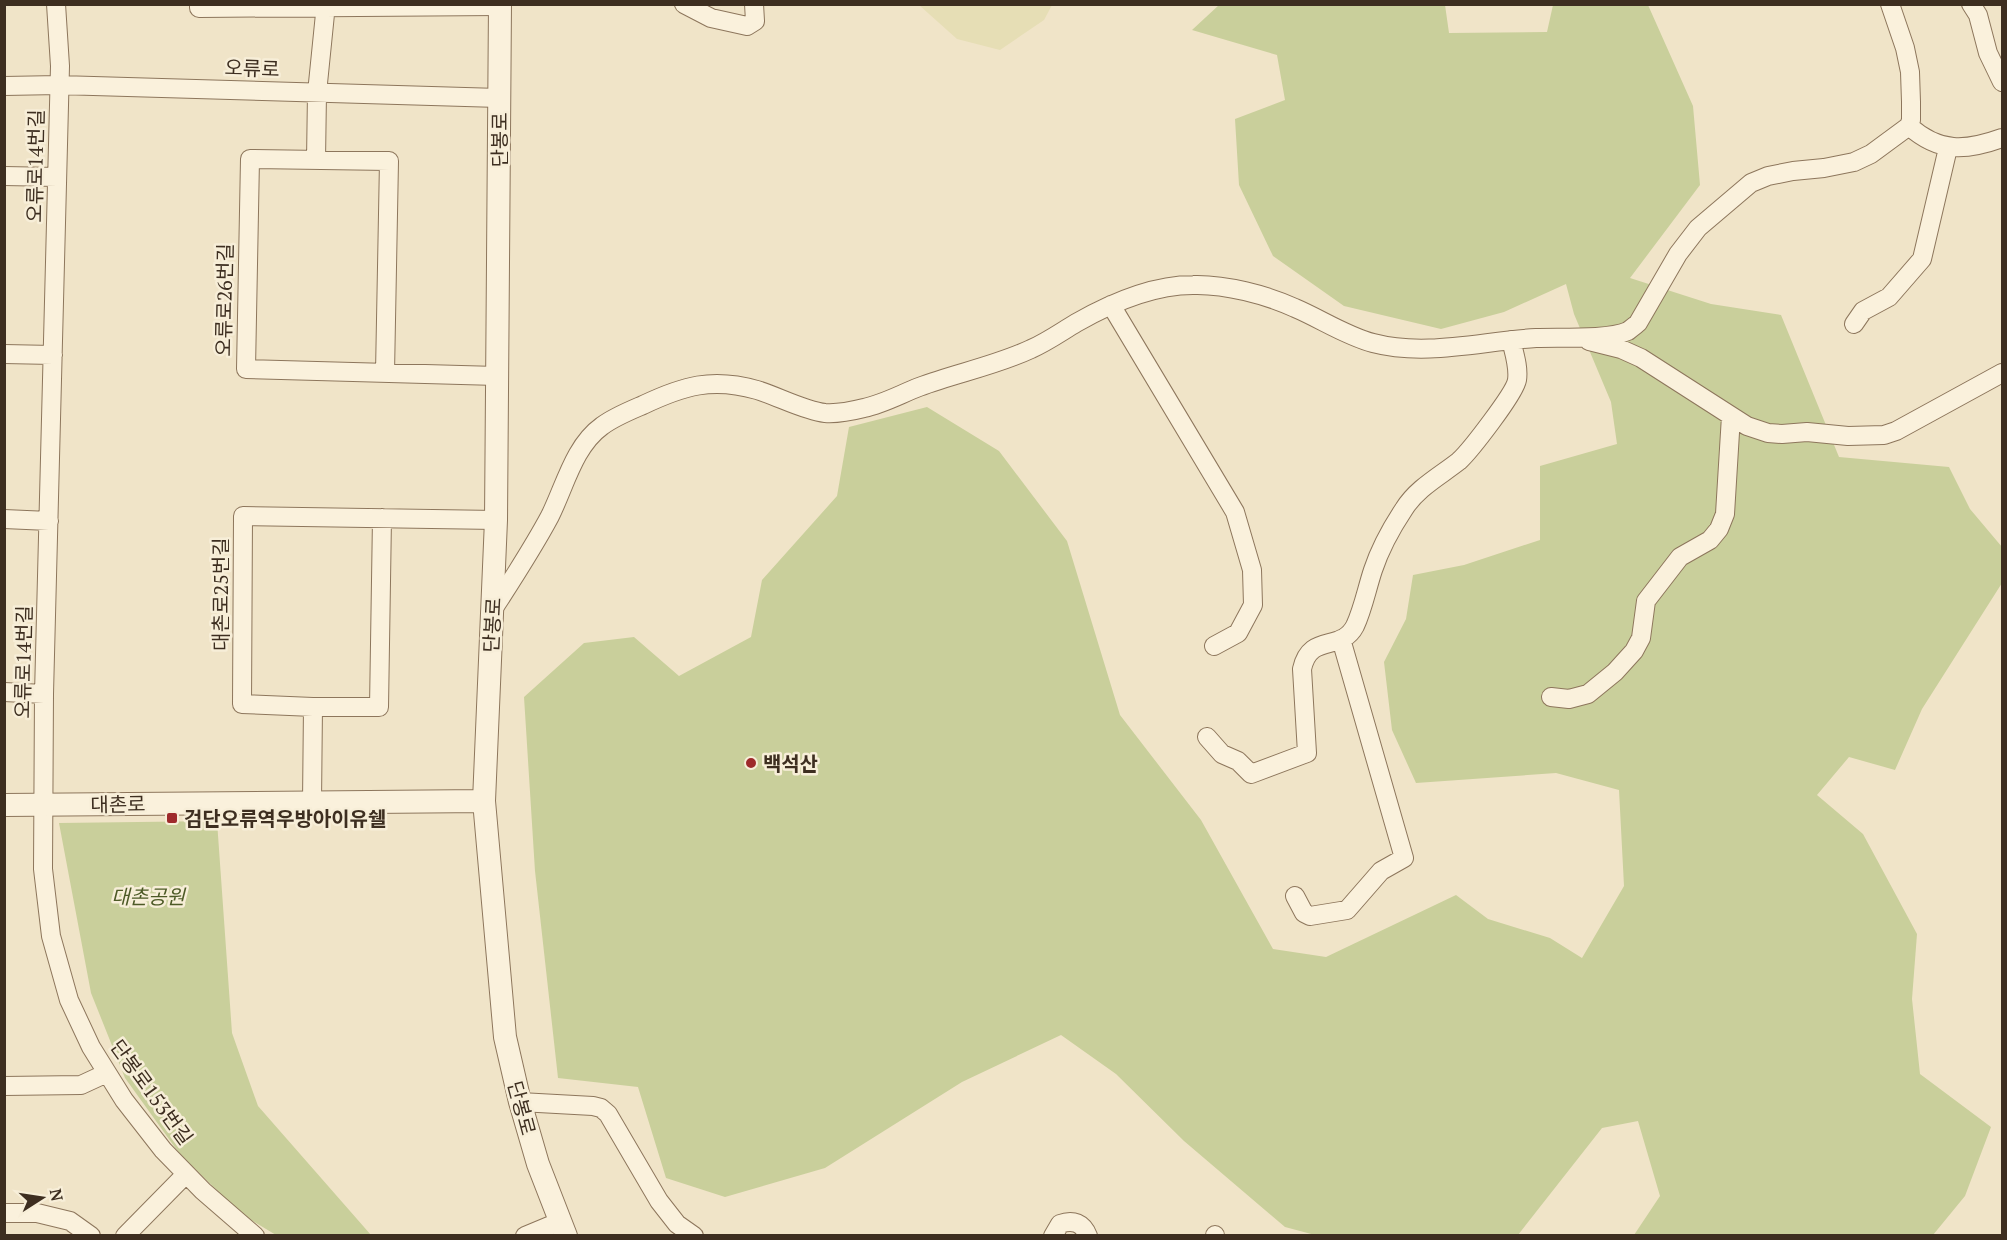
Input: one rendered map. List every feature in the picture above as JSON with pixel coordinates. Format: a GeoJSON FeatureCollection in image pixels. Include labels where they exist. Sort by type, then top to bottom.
{"type":"FeatureCollection","features":[{"type":"Feature","properties":{"kind":"street","name":"오류로14번길"},"geometry":{"type":"LineString","coordinates":[[44,804],[59,85],[56,4]]}},
{"type":"Feature","properties":{"kind":"street"},"geometry":{"type":"LineString","coordinates":[[199,4],[199,8],[500,5]]}},
{"type":"Feature","properties":{"kind":"street"},"geometry":{"type":"LineString","coordinates":[[684,4],[711,18],[747,26],[755,21],[754,4]]}},
{"type":"Feature","properties":{"kind":"street"},"geometry":{"type":"LineString","coordinates":[[492,611],[549,517],[571,469],[589,438],[602,426],[621,415],[693,385],[714,383],[754,389],[823,413],[866,408],[918,387],[1018,355],[1111,305],[1163,288],[1193,285],[1216,286],[1267,298],[1293,307],[1340,330],[1372,342],[1393,346],[1423,349],[1628,331],[1638,324],[1678,254],[1698,228],[1751,183],[1794,171],[1854,162],[1871,154],[1908,126],[1911,120],[1910,72],[1905,48],[1890,4]]}},
{"type":"Feature","properties":{"kind":"street"},"geometry":{"type":"LineString","coordinates":[[1971,4],[1978,15],[1988,53],[2002,82]]}},
{"type":"Feature","properties":{"kind":"street","name":"단봉로"},"geometry":{"type":"LineString","coordinates":[[500,5],[496,520],[484,801],[505,1037],[520,1102],[538,1164],[564,1228]]}},
{"type":"Feature","properties":{"kind":"street"},"geometry":{"type":"LineString","coordinates":[[316,160],[317,93],[326,6]]}},
{"type":"Feature","properties":{"kind":"street","name":"오류로"},"geometry":{"type":"LineString","coordinates":[[4,86],[59,85],[499,98]]}},
{"type":"Feature","properties":{"kind":"street"},"geometry":{"type":"LineString","coordinates":[[1908,126],[1919,135],[1948,147],[1981,146],[2002,138]]}},
{"type":"Feature","properties":{"kind":"street"},"geometry":{"type":"LineString","coordinates":[[1854,324],[1863,311],[1889,297],[1922,259],[1948,147]]}},
{"type":"Feature","properties":{"kind":"street","name":"오류로26번길"},"geometry":{"type":"LineString","coordinates":[[385,373],[389,161],[250,159],[246,369],[385,373],[498,376]]}},
{"type":"Feature","properties":{"kind":"street"},"geometry":{"type":"LineString","coordinates":[[4,176],[57,177]]}},
{"type":"Feature","properties":{"kind":"street"},"geometry":{"type":"LineString","coordinates":[[1111,305],[1235,512],[1252,570],[1253,605],[1238,633],[1214,646]]}},
{"type":"Feature","properties":{"kind":"street"},"geometry":{"type":"LineString","coordinates":[[1576,337],[1621,349],[1641,358],[1747,426],[1768,433],[1884,435],[2002,373]]}},
{"type":"Feature","properties":{"kind":"street"},"geometry":{"type":"LineString","coordinates":[[1207,736],[1222,754],[1238,761],[1251,774],[1307,753],[1302,669],[1305,657],[1311,649],[1345,638],[1354,627],[1374,567],[1405,507],[1427,484],[1474,447],[1517,383],[1518,369],[1511,340]]}},
{"type":"Feature","properties":{"kind":"street"},"geometry":{"type":"LineString","coordinates":[[4,354],[52,355]]}},
{"type":"Feature","properties":{"kind":"street"},"geometry":{"type":"LineString","coordinates":[[1551,696],[1569,699],[1588,694],[1616,672],[1634,651],[1641,638],[1646,601],[1680,557],[1710,540],[1719,530],[1725,514],[1731,416]]}},
{"type":"Feature","properties":{"kind":"street","name":"대촌로25번길"},"geometry":{"type":"LineString","coordinates":[[382,518],[379,707],[242,704],[243,516],[382,518],[496,520]]}},
{"type":"Feature","properties":{"kind":"street"},"geometry":{"type":"LineString","coordinates":[[4,519],[49,521]]}},
{"type":"Feature","properties":{"kind":"street"},"geometry":{"type":"LineString","coordinates":[[1295,896],[1304,913],[1310,916],[1347,910],[1381,871],[1404,858],[1341,639]]}},
{"type":"Feature","properties":{"kind":"street"},"geometry":{"type":"LineString","coordinates":[[4,692],[45,694]]}},
{"type":"Feature","properties":{"kind":"street"},"geometry":{"type":"LineString","coordinates":[[312,802],[313,707]]}},
{"type":"Feature","properties":{"kind":"street","name":"대촌로"},"geometry":{"type":"LineString","coordinates":[[4,805],[484,801]]}},
{"type":"Feature","properties":{"kind":"street","name":"단봉로153번길"},"geometry":{"type":"LineString","coordinates":[[44,804],[43,869],[51,936],[69,1000],[91,1047],[124,1100],[163,1150],[203,1191],[255,1236]]}},
{"type":"Feature","properties":{"kind":"street"},"geometry":{"type":"LineString","coordinates":[[4,1086],[81,1085],[107,1073]]}},
{"type":"Feature","properties":{"kind":"street"},"geometry":{"type":"LineString","coordinates":[[520,1102],[592,1106],[608,1114],[659,1202],[676,1224],[694,1236]]}},
{"type":"Feature","properties":{"kind":"street"},"geometry":{"type":"LineString","coordinates":[[125,1236],[186,1174]]}},
{"type":"Feature","properties":{"kind":"street"},"geometry":{"type":"LineString","coordinates":[[4,1213],[37,1213],[70,1221],[91,1236]]}},
{"type":"Feature","properties":{"kind":"street"},"geometry":{"type":"LineString","coordinates":[[1053,1236],[1060,1224],[1072,1221],[1084,1227],[1088,1236]]}},
{"type":"Feature","properties":{"kind":"street"},"geometry":{"type":"LineString","coordinates":[[525,1236],[564,1228]]}},
{"type":"Feature","properties":{"kind":"shaded area"},"geometry":{"type":"Polygon","coordinates":[[[919,5],[1052,5],[1044,20],[1000,50],[957,39],[919,5]]]}},
{"type":"Feature","properties":{"kind":"green space"},"geometry":{"type":"Polygon","coordinates":[[[1219,5],[1445,5],[1449,33],[1547,32],[1553,5],[1648,5],[1693,106],[1700,185],[1630,278],[1711,304],[1781,315],[1839,457],[1949,467],[1970,509],[2002,547],[2002,583],[1922,709],[1895,770],[1849,757],[1817,795],[1863,834],[1917,934],[1912,999],[1920,1074],[1991,1127],[1965,1196],[1933,1235],[1634,1235],[1660,1196],[1638,1121],[1602,1128],[1518,1235],[1315,1235],[1285,1227],[1184,1141],[1116,1074],[1061,1035],[962,1082],[825,1168],[725,1197],[666,1178],[638,1087],[558,1078],[535,871],[524,697],[584,643],[634,637],[679,676],[751,637],[762,580],[837,496],[849,427],[927,407],[999,451],[1067,541],[1120,715],[1201,820],[1273,949],[1326,957],[1456,895],[1488,919],[1550,938],[1582,958],[1624,886],[1619,790],[1556,773],[1416,783],[1392,730],[1384,662],[1406,619],[1413,575],[1464,565],[1540,540],[1540,466],[1617,444],[1611,402],[1574,314],[1566,284],[1504,312],[1441,329],[1344,306],[1273,256],[1239,185],[1235,119],[1285,100],[1277,55],[1192,30],[1219,5]]]}},
{"type":"Feature","properties":{"kind":"green space","name":"대촌공원"},"geometry":{"type":"Polygon","coordinates":[[[217,821],[232,1033],[258,1106],[371,1235],[276,1235],[241,1214],[179,1153],[125,1078],[91,993],[59,823],[217,821]]]}},
{"type":"Feature","properties":{"kind":"place","name":"백석산"},"geometry":{"type":"Point","coordinates":[751,763]}},
{"type":"Feature","properties":{"kind":"place","name":"검단오류역우방아이유쉘"},"geometry":{"type":"Point","coordinates":[172,818]}}]}
